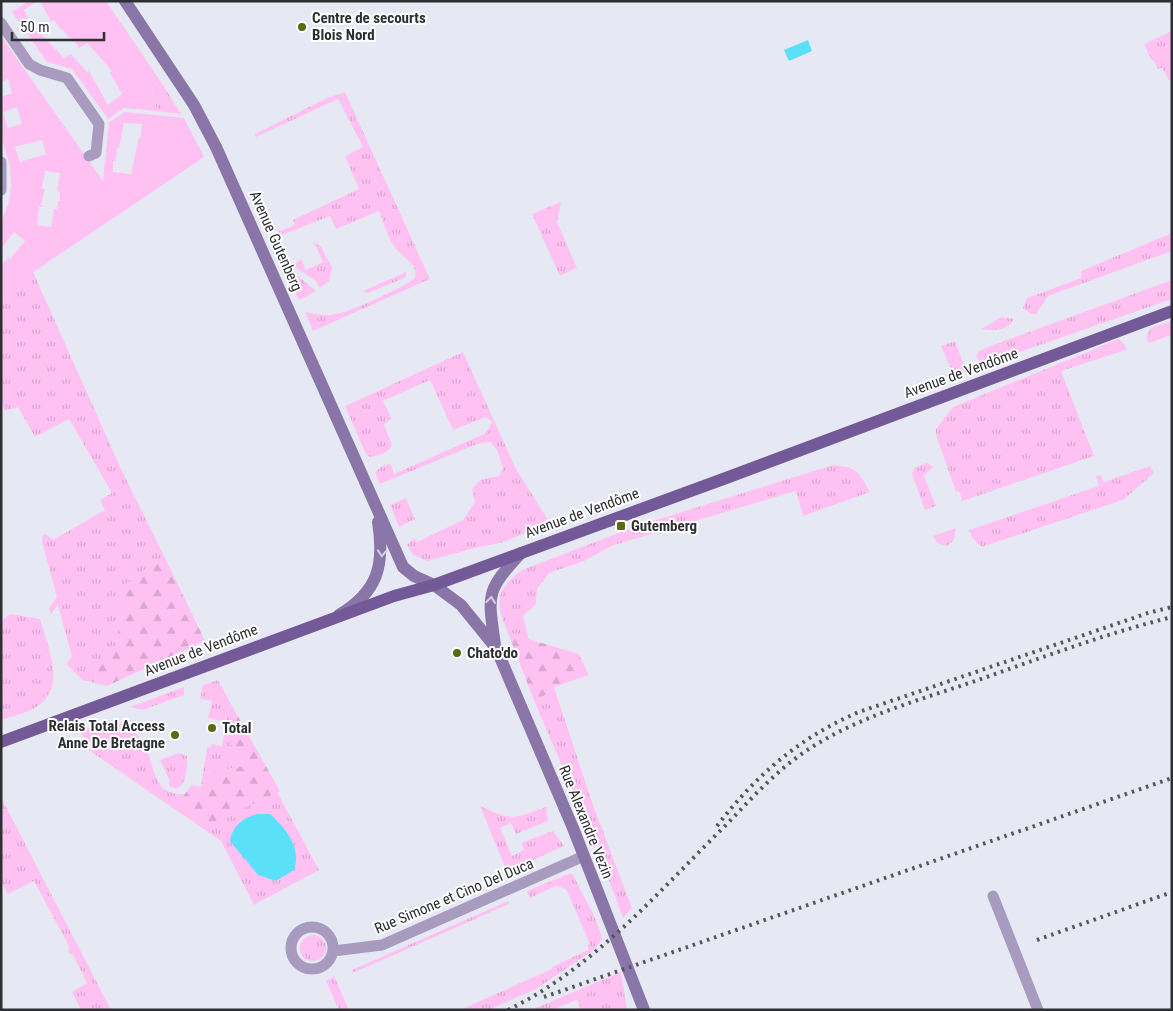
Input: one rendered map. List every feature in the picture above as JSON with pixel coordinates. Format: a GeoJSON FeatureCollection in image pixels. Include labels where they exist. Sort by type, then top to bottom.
{"type":"FeatureCollection","features":[{"type":"Feature","properties":{"kind":"main road","name":"Avenue Gutenberg"},"geometry":{"type":"LineString","coordinates":[[125,1],[189,97],[214,143],[403,567],[414,576],[434,585]]}},
{"type":"Feature","properties":{"kind":"main road","name":"Avenue de Vendôme"},"geometry":{"type":"LineString","coordinates":[[1,742],[394,596],[434,585],[521,553],[1172,311]]}},
{"type":"Feature","properties":{"kind":"main road","name":"Avenue Gutenberg"},"geometry":{"type":"LineString","coordinates":[[325,622],[341,614],[361,597],[374,581],[381,564],[382,546],[376,505]]}},
{"type":"Feature","properties":{"kind":"main road","name":"Rue Alexandre Vezin"},"geometry":{"type":"LineString","coordinates":[[521,553],[499,577],[490,595],[489,604],[496,648],[584,856],[644,1010]]}},
{"type":"Feature","properties":{"kind":"main road","name":"Rue Alexandre Vezin"},"geometry":{"type":"LineString","coordinates":[[434,585],[461,605],[496,648]]}},
{"type":"Feature","properties":{"kind":"street"},"geometry":{"type":"LineString","coordinates":[[1,23],[29,64],[40,70],[67,78],[99,124],[96,152],[89,156]]}},
{"type":"Feature","properties":{"kind":"street"},"geometry":{"type":"LineString","coordinates":[[1,162],[1,190]]}},
{"type":"Feature","properties":{"kind":"street","name":"Rue Simone et Cino Del Duca"},"geometry":{"type":"LineString","coordinates":[[333,951],[382,945],[584,856]]}},
{"type":"Feature","properties":{"kind":"street"},"geometry":{"type":"LineString","coordinates":[[993,896],[1038,1010]]}},
{"type":"Feature","properties":{"kind":"green space"},"geometry":{"type":"Polygon","coordinates":[[[28,1],[37,1],[24,10],[36,32],[38,31],[64,58],[71,54],[87,72],[89,71],[108,105],[122,94],[110,73],[112,71],[87,43],[79,48],[54,20],[51,22],[40,1],[106,1],[161,82],[152,88],[157,111],[124,108],[108,119],[72,69],[47,62],[12,12],[28,1]]]}},
{"type":"Feature","properties":{"kind":"green space"},"geometry":{"type":"Polygon","coordinates":[[[1172,31],[1172,81],[1169,80],[1162,68],[1158,69],[1144,44],[1172,31]]]}},
{"type":"Feature","properties":{"kind":"green space"},"geometry":{"type":"Polygon","coordinates":[[[1,36],[103,181],[109,122],[125,112],[184,118],[204,157],[1,294],[1,265],[8,258],[10,259],[25,241],[14,232],[1,249],[1,222],[9,202],[11,185],[10,165],[1,138],[1,97],[12,93],[8,79],[1,82],[1,36]],[[17,107],[3,112],[8,128],[22,124],[17,107]],[[124,123],[119,148],[117,148],[116,161],[113,161],[113,172],[131,174],[139,137],[141,137],[142,124],[124,123]],[[42,140],[15,147],[20,162],[46,154],[42,140]],[[45,171],[42,189],[45,189],[41,205],[43,207],[39,207],[37,225],[51,227],[54,209],[57,209],[58,201],[60,201],[60,192],[57,191],[60,173],[45,171]]]}},
{"type":"Feature","properties":{"kind":"green space"},"geometry":{"type":"Polygon","coordinates":[[[161,82],[181,114],[157,111],[152,88],[161,82]]]}},
{"type":"Feature","properties":{"kind":"green space"},"geometry":{"type":"Polygon","coordinates":[[[345,92],[430,279],[313,331],[305,312],[329,315],[347,311],[386,294],[415,278],[413,265],[394,246],[379,211],[336,229],[330,216],[272,239],[270,235],[295,225],[293,220],[359,189],[345,156],[363,147],[338,99],[256,137],[255,134],[327,98],[345,92]]]}},
{"type":"Feature","properties":{"kind":"green space"},"geometry":{"type":"Polygon","coordinates":[[[561,202],[557,222],[577,268],[560,276],[532,214],[561,202]]]}},
{"type":"Feature","properties":{"kind":"green space"},"geometry":{"type":"Polygon","coordinates":[[[1172,233],[1172,251],[1048,296],[1036,314],[1031,314],[1023,308],[1027,298],[1081,278],[1081,271],[1172,233]]]}},
{"type":"Feature","properties":{"kind":"green space"},"geometry":{"type":"Polygon","coordinates":[[[313,241],[321,247],[332,267],[329,281],[320,288],[316,281],[293,266],[301,259],[306,270],[323,262],[313,241]]]}},
{"type":"Feature","properties":{"kind":"green space"},"geometry":{"type":"Polygon","coordinates":[[[279,244],[289,269],[316,291],[299,300],[274,247],[279,244]]]}},
{"type":"Feature","properties":{"kind":"green space"},"geometry":{"type":"Polygon","coordinates":[[[33,272],[122,471],[168,564],[155,561],[125,586],[116,647],[96,668],[95,683],[82,680],[66,664],[72,657],[58,605],[51,614],[49,608],[57,597],[42,536],[46,534],[53,540],[105,510],[100,500],[112,493],[69,419],[35,437],[18,407],[5,411],[1,400],[1,294],[33,272]]]}},
{"type":"Feature","properties":{"kind":"green space"},"geometry":{"type":"Polygon","coordinates":[[[406,272],[406,277],[402,279],[368,293],[363,291],[406,272]]]}},
{"type":"Feature","properties":{"kind":"green space"},"geometry":{"type":"Polygon","coordinates":[[[1172,280],[1172,299],[982,365],[976,356],[979,351],[993,345],[1172,280]]]}},
{"type":"Feature","properties":{"kind":"green space"},"geometry":{"type":"Polygon","coordinates":[[[1001,317],[1014,319],[1004,328],[995,330],[981,329],[1001,317]]]}},
{"type":"Feature","properties":{"kind":"green space"},"geometry":{"type":"Polygon","coordinates":[[[1172,321],[1172,335],[1149,343],[1146,337],[1151,328],[1172,321]]]}},
{"type":"Feature","properties":{"kind":"green space"},"geometry":{"type":"Polygon","coordinates":[[[1119,339],[1125,345],[1126,350],[1061,371],[1094,456],[960,502],[962,499],[959,491],[956,492],[936,435],[936,429],[953,407],[1119,339]]]}},
{"type":"Feature","properties":{"kind":"green space"},"geometry":{"type":"Polygon","coordinates":[[[955,341],[966,370],[960,375],[951,369],[941,346],[955,341]]]}},
{"type":"Feature","properties":{"kind":"green space"},"geometry":{"type":"Polygon","coordinates":[[[463,352],[516,469],[548,520],[546,524],[504,542],[427,561],[413,555],[407,545],[414,538],[417,542],[463,520],[475,502],[472,489],[480,480],[499,476],[503,468],[497,450],[490,442],[477,444],[380,484],[375,472],[384,465],[391,464],[394,474],[486,433],[492,422],[486,417],[453,430],[430,380],[383,401],[392,419],[384,424],[392,445],[383,454],[370,457],[366,454],[345,406],[463,352]]]}},
{"type":"Feature","properties":{"kind":"green space"},"geometry":{"type":"Polygon","coordinates":[[[927,463],[933,467],[924,476],[936,506],[925,510],[912,474],[914,468],[927,463]]]}},
{"type":"Feature","properties":{"kind":"green space"},"geometry":{"type":"Polygon","coordinates":[[[833,465],[852,469],[860,475],[870,492],[803,516],[796,491],[614,545],[584,561],[549,573],[537,589],[536,604],[523,616],[529,640],[508,633],[499,605],[500,598],[506,584],[522,570],[637,526],[833,465]]]}},
{"type":"Feature","properties":{"kind":"green space"},"geometry":{"type":"Polygon","coordinates":[[[1150,466],[1154,473],[1123,500],[982,547],[973,539],[969,530],[1099,486],[1096,476],[1101,475],[1104,482],[1150,466]]]}},
{"type":"Feature","properties":{"kind":"green space"},"geometry":{"type":"Polygon","coordinates":[[[406,498],[415,519],[399,527],[390,505],[406,498]]]}},
{"type":"Feature","properties":{"kind":"green space"},"geometry":{"type":"Polygon","coordinates":[[[956,528],[954,540],[947,546],[937,543],[933,536],[956,528]]]}},
{"type":"Feature","properties":{"kind":"green space"},"geometry":{"type":"Polygon","coordinates":[[[155,561],[168,564],[205,641],[107,686],[95,683],[96,668],[116,646],[124,586],[155,561]]]}},
{"type":"Feature","properties":{"kind":"green space"},"geometry":{"type":"Polygon","coordinates":[[[10,614],[40,619],[50,653],[53,677],[52,688],[47,698],[38,706],[1,720],[1,621],[10,614]]]}},
{"type":"Feature","properties":{"kind":"green space"},"geometry":{"type":"Polygon","coordinates":[[[508,633],[579,654],[589,675],[554,687],[535,703],[508,633]]]}},
{"type":"Feature","properties":{"kind":"green space"},"geometry":{"type":"Polygon","coordinates":[[[218,680],[231,704],[231,744],[245,766],[203,773],[207,747],[211,747],[212,744],[222,746],[226,722],[208,718],[212,701],[200,699],[203,685],[218,680]]]}},
{"type":"Feature","properties":{"kind":"green space"},"geometry":{"type":"Polygon","coordinates":[[[184,687],[184,695],[143,710],[130,707],[184,687]]]}},
{"type":"Feature","properties":{"kind":"green space"},"geometry":{"type":"Polygon","coordinates":[[[554,687],[593,805],[632,908],[623,918],[594,840],[535,703],[554,687]]]}},
{"type":"Feature","properties":{"kind":"green space"},"geometry":{"type":"Polygon","coordinates":[[[231,704],[280,791],[205,827],[177,804],[192,785],[201,787],[203,773],[245,766],[231,744],[231,704]]]}},
{"type":"Feature","properties":{"kind":"green space"},"geometry":{"type":"Polygon","coordinates":[[[113,720],[138,736],[144,744],[161,785],[166,790],[174,793],[185,794],[177,804],[205,827],[277,792],[319,870],[254,905],[221,841],[90,751],[91,747],[79,731],[113,720]]]}},
{"type":"Feature","properties":{"kind":"green space"},"geometry":{"type":"Polygon","coordinates":[[[179,753],[187,756],[187,770],[183,783],[177,789],[169,786],[169,779],[160,760],[179,753]]]}},
{"type":"Feature","properties":{"kind":"green space"},"geometry":{"type":"Polygon","coordinates":[[[1,797],[111,1010],[81,1010],[72,992],[87,983],[73,955],[68,953],[69,946],[34,881],[8,894],[1,882],[1,797]]]}},
{"type":"Feature","properties":{"kind":"green space"},"geometry":{"type":"Polygon","coordinates":[[[480,806],[499,814],[513,817],[546,807],[548,821],[516,834],[511,823],[500,828],[512,856],[524,850],[521,843],[553,831],[564,846],[507,872],[480,806]]]}},
{"type":"Feature","properties":{"kind":"green space"},"geometry":{"type":"Polygon","coordinates":[[[568,874],[573,874],[600,931],[602,939],[595,949],[536,989],[488,1010],[460,1010],[552,969],[552,967],[588,950],[589,942],[566,889],[556,886],[530,898],[527,891],[568,874]]]}},
{"type":"Feature","properties":{"kind":"green space"},"geometry":{"type":"Polygon","coordinates":[[[508,901],[509,904],[353,973],[352,970],[508,901]]]}},
{"type":"Feature","properties":{"kind":"green space"},"geometry":{"type":"Polygon","coordinates":[[[313,935],[322,939],[326,948],[322,957],[313,961],[304,957],[300,948],[304,939],[313,935]]]}},
{"type":"Feature","properties":{"kind":"green space"},"geometry":{"type":"Polygon","coordinates":[[[621,972],[627,1010],[581,1010],[577,1000],[551,1010],[531,1010],[621,972]]]}},
{"type":"Feature","properties":{"kind":"green space"},"geometry":{"type":"Polygon","coordinates":[[[334,976],[349,1010],[339,1010],[326,981],[334,976]]]}},
{"type":"Feature","properties":{"kind":"water"},"geometry":{"type":"Polygon","coordinates":[[[808,40],[812,51],[789,61],[784,50],[808,40]]]}},
{"type":"Feature","properties":{"kind":"water"},"geometry":{"type":"Polygon","coordinates":[[[258,814],[270,814],[282,826],[291,839],[296,854],[294,870],[276,881],[258,875],[230,841],[233,831],[240,823],[248,817],[258,814]]]}},
{"type":"Feature","properties":{"kind":"railway"},"geometry":{"type":"LineString","coordinates":[[717,826],[747,790],[780,759],[817,733],[838,722],[859,712],[1148,613],[1172,607]]}},
{"type":"Feature","properties":{"kind":"railway"},"geometry":{"type":"LineString","coordinates":[[508,1010],[540,992],[598,950],[651,901],[767,783],[783,768],[814,746],[836,733],[884,712],[1054,653],[1172,617]]}},
{"type":"Feature","properties":{"kind":"railway"},"geometry":{"type":"LineString","coordinates":[[544,997],[1172,778]]}},
{"type":"Feature","properties":{"kind":"railway"},"geometry":{"type":"LineString","coordinates":[[1037,940],[1172,892]]}},
{"type":"Feature","properties":{"kind":"place","name":"Centre de secourts Blois Nord"},"geometry":{"type":"Point","coordinates":[302,27]}},
{"type":"Feature","properties":{"kind":"place","name":"Gutemberg"},"geometry":{"type":"Point","coordinates":[621,526]}},
{"type":"Feature","properties":{"kind":"place","name":"Chato'do"},"geometry":{"type":"Point","coordinates":[457,653]}},
{"type":"Feature","properties":{"kind":"place","name":"Total"},"geometry":{"type":"Point","coordinates":[212,728]}},
{"type":"Feature","properties":{"kind":"place","name":"Relais Total Access Anne De Bretagne"},"geometry":{"type":"Point","coordinates":[175,735]}}]}
